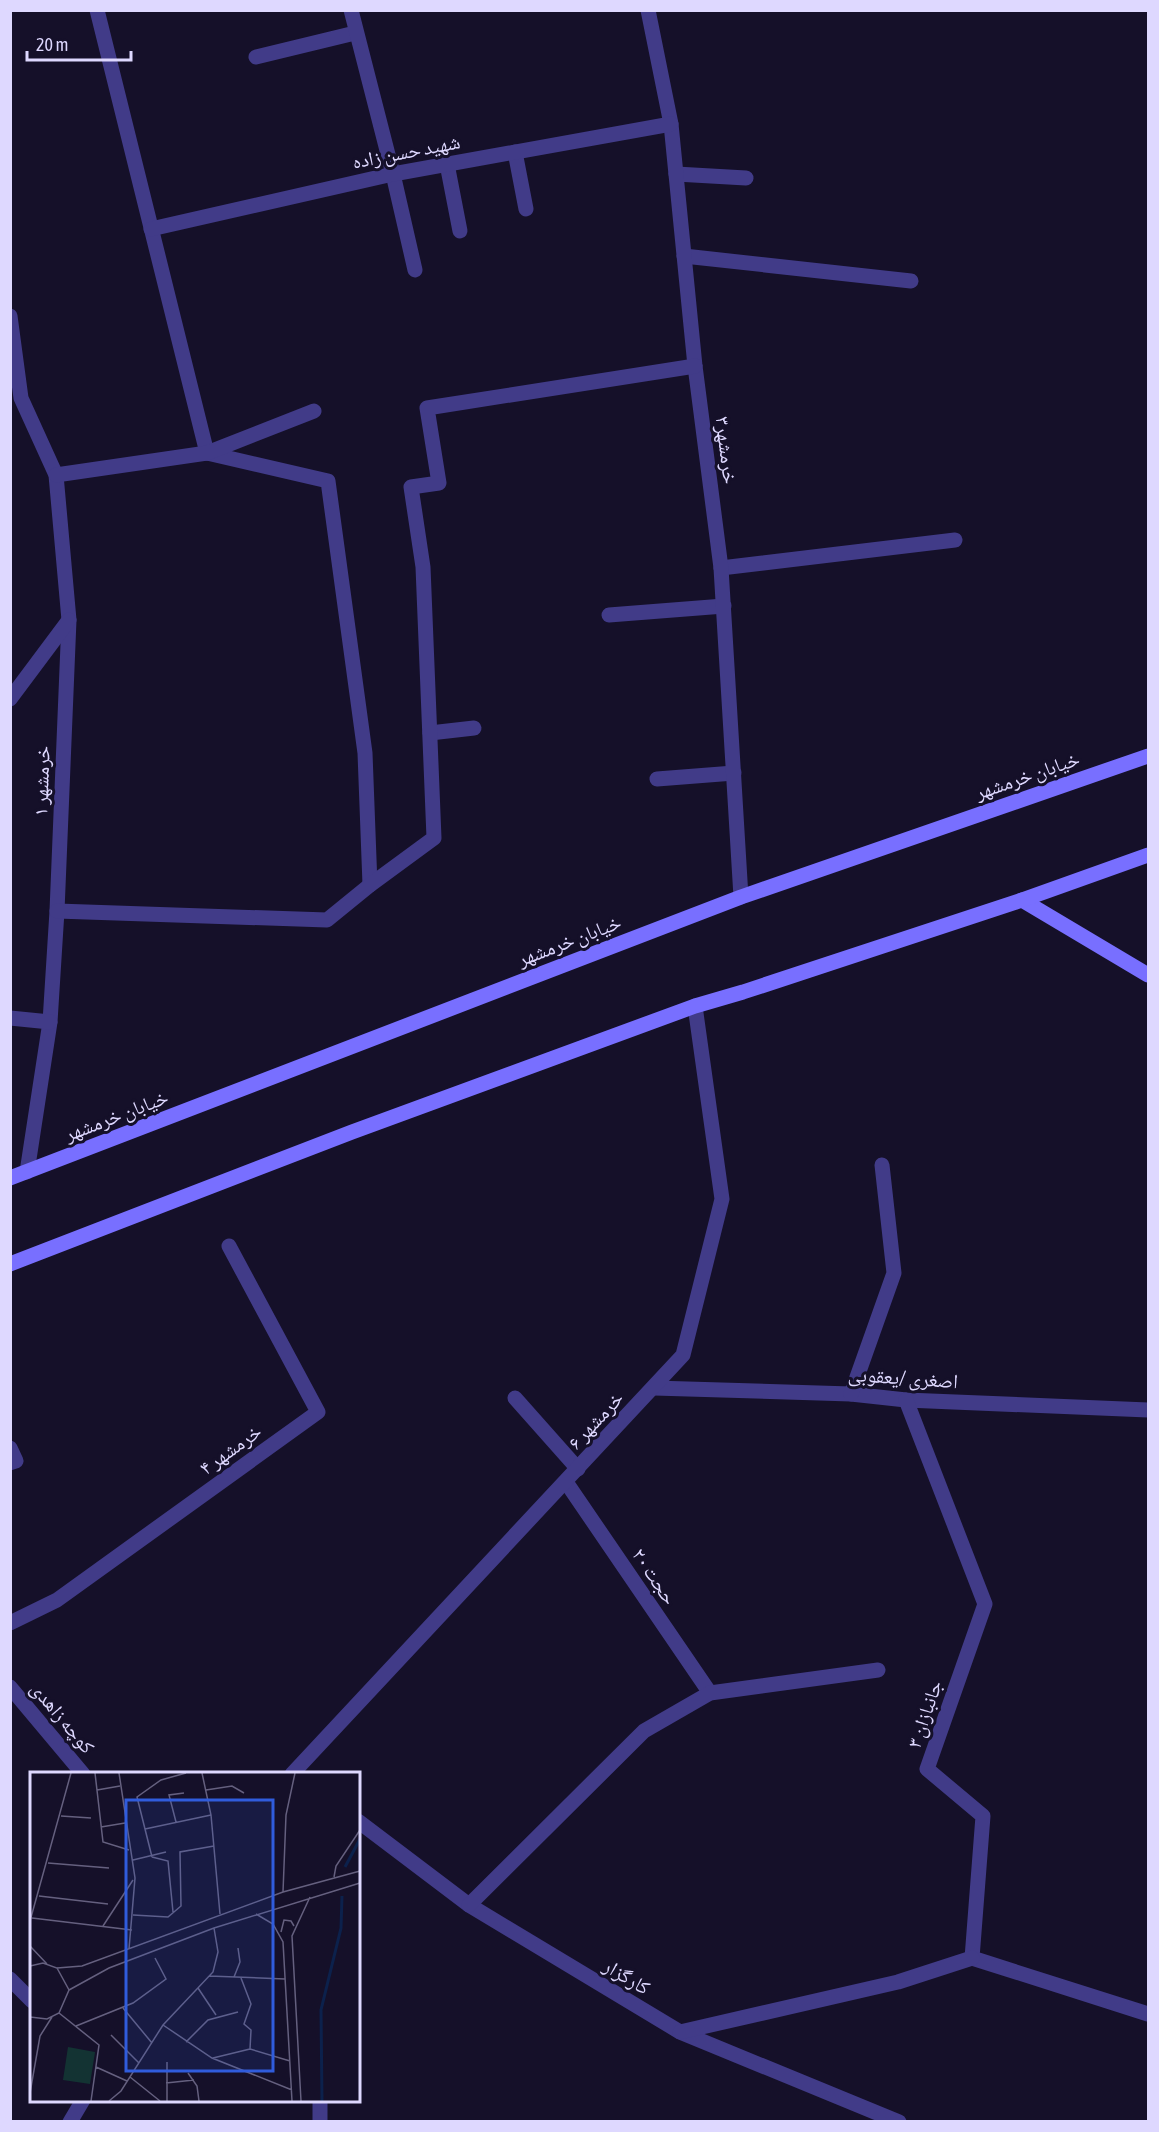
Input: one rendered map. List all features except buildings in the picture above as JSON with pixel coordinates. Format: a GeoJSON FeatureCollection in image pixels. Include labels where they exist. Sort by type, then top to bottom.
{"type":"FeatureCollection","features":[{"type":"Feature","properties":{"kind":"main road","name":"خیابان خرمشهر"},"geometry":{"type":"LineString","coordinates":[[10,1178],[741,897],[1149,756]]}},
{"type":"Feature","properties":{"kind":"main road"},"geometry":{"type":"LineString","coordinates":[[10,1264],[352,1132],[695,1006],[1022,900],[1149,855]]}},
{"type":"Feature","properties":{"kind":"main road"},"geometry":{"type":"LineString","coordinates":[[1022,900],[1149,975]]}},
{"type":"Feature","properties":{"kind":"street"},"geometry":{"type":"LineString","coordinates":[[97,10],[207,453]]}},
{"type":"Feature","properties":{"kind":"street"},"geometry":{"type":"LineString","coordinates":[[351,10],[416,270]]}},
{"type":"Feature","properties":{"kind":"street","name":"خرمشهر۳"},"geometry":{"type":"LineString","coordinates":[[648,10],[671,124],[695,366],[721,568],[741,897]]}},
{"type":"Feature","properties":{"kind":"street"},"geometry":{"type":"LineString","coordinates":[[256,57],[355,33]]}},
{"type":"Feature","properties":{"kind":"street","name":"شهید حسن زاده"},"geometry":{"type":"LineString","coordinates":[[151,229],[393,174],[671,124]]}},
{"type":"Feature","properties":{"kind":"street"},"geometry":{"type":"LineString","coordinates":[[515,152],[526,209]]}},
{"type":"Feature","properties":{"kind":"street"},"geometry":{"type":"LineString","coordinates":[[447,164],[460,231]]}},
{"type":"Feature","properties":{"kind":"street"},"geometry":{"type":"LineString","coordinates":[[676,174],[746,178]]}},
{"type":"Feature","properties":{"kind":"street"},"geometry":{"type":"LineString","coordinates":[[684,256],[911,281]]}},
{"type":"Feature","properties":{"kind":"street","name":"خرمشهر ۱"},"geometry":{"type":"LineString","coordinates":[[10,316],[16,397],[56,475],[69,620],[50,1022],[27,1172]]}},
{"type":"Feature","properties":{"kind":"street"},"geometry":{"type":"LineString","coordinates":[[57,910],[327,920],[434,838],[423,567],[411,486],[439,483],[427,408],[695,366]]}},
{"type":"Feature","properties":{"kind":"street"},"geometry":{"type":"LineString","coordinates":[[56,475],[207,453],[314,411]]}},
{"type":"Feature","properties":{"kind":"street"},"geometry":{"type":"LineString","coordinates":[[207,453],[328,481],[365,753],[370,885]]}},
{"type":"Feature","properties":{"kind":"street"},"geometry":{"type":"LineString","coordinates":[[721,568],[955,540]]}},
{"type":"Feature","properties":{"kind":"street"},"geometry":{"type":"LineString","coordinates":[[609,615],[724,606]]}},
{"type":"Feature","properties":{"kind":"street"},"geometry":{"type":"LineString","coordinates":[[10,699],[69,620]]}},
{"type":"Feature","properties":{"kind":"street"},"geometry":{"type":"LineString","coordinates":[[430,732],[474,728]]}},
{"type":"Feature","properties":{"kind":"street"},"geometry":{"type":"LineString","coordinates":[[657,779],[734,773]]}},
{"type":"Feature","properties":{"kind":"street","name":"خرمشهر ۶"},"geometry":{"type":"LineString","coordinates":[[295,1772],[683,1355],[722,1199],[695,1006]]}},
{"type":"Feature","properties":{"kind":"street"},"geometry":{"type":"LineString","coordinates":[[10,1018],[50,1022]]}},
{"type":"Feature","properties":{"kind":"street"},"geometry":{"type":"LineString","coordinates":[[851,1394],[894,1274],[882,1165]]}},
{"type":"Feature","properties":{"kind":"street","name":"خرمشهر ۴"},"geometry":{"type":"LineString","coordinates":[[10,1623],[57,1600],[318,1412],[229,1246]]}},
{"type":"Feature","properties":{"kind":"street","name":"اصغری /یعقوبی"},"geometry":{"type":"LineString","coordinates":[[654,1388],[851,1394],[906,1400],[1149,1410]]}},
{"type":"Feature","properties":{"kind":"street"},"geometry":{"type":"LineString","coordinates":[[515,1398],[578,1469]]}},
{"type":"Feature","properties":{"kind":"street","name":"جانبازان ۳"},"geometry":{"type":"LineString","coordinates":[[906,1400],[985,1604],[927,1769],[983,1816],[972,1958]]}},
{"type":"Feature","properties":{"kind":"street"},"geometry":{"type":"LineString","coordinates":[[10,1448],[16,1461],[10,1463]]}},
{"type":"Feature","properties":{"kind":"street","name":"حجت ۲۰"},"geometry":{"type":"LineString","coordinates":[[566,1482],[710,1694]]}},
{"type":"Feature","properties":{"kind":"street"},"geometry":{"type":"LineString","coordinates":[[469,1905],[644,1731],[710,1694],[878,1670]]}},
{"type":"Feature","properties":{"kind":"street","name":"کوچه زاهدی"},"geometry":{"type":"LineString","coordinates":[[10,1687],[82,1772]]}},
{"type":"Feature","properties":{"kind":"street","name":"کارگزار"},"geometry":{"type":"LineString","coordinates":[[360,1823],[469,1905],[680,2032],[899,2121]]}},
{"type":"Feature","properties":{"kind":"street"},"geometry":{"type":"LineString","coordinates":[[680,2032],[898,1982],[972,1958],[1149,2014]]}},
{"type":"Feature","properties":{"kind":"street"},"geometry":{"type":"LineString","coordinates":[[10,1979],[30,1999]]}},
{"type":"Feature","properties":{"kind":"street"},"geometry":{"type":"LineString","coordinates":[[70,2121],[82,2102]]}},
{"type":"Feature","properties":{"kind":"street"},"geometry":{"type":"LineString","coordinates":[[320,2102],[320,2121]]}}]}
